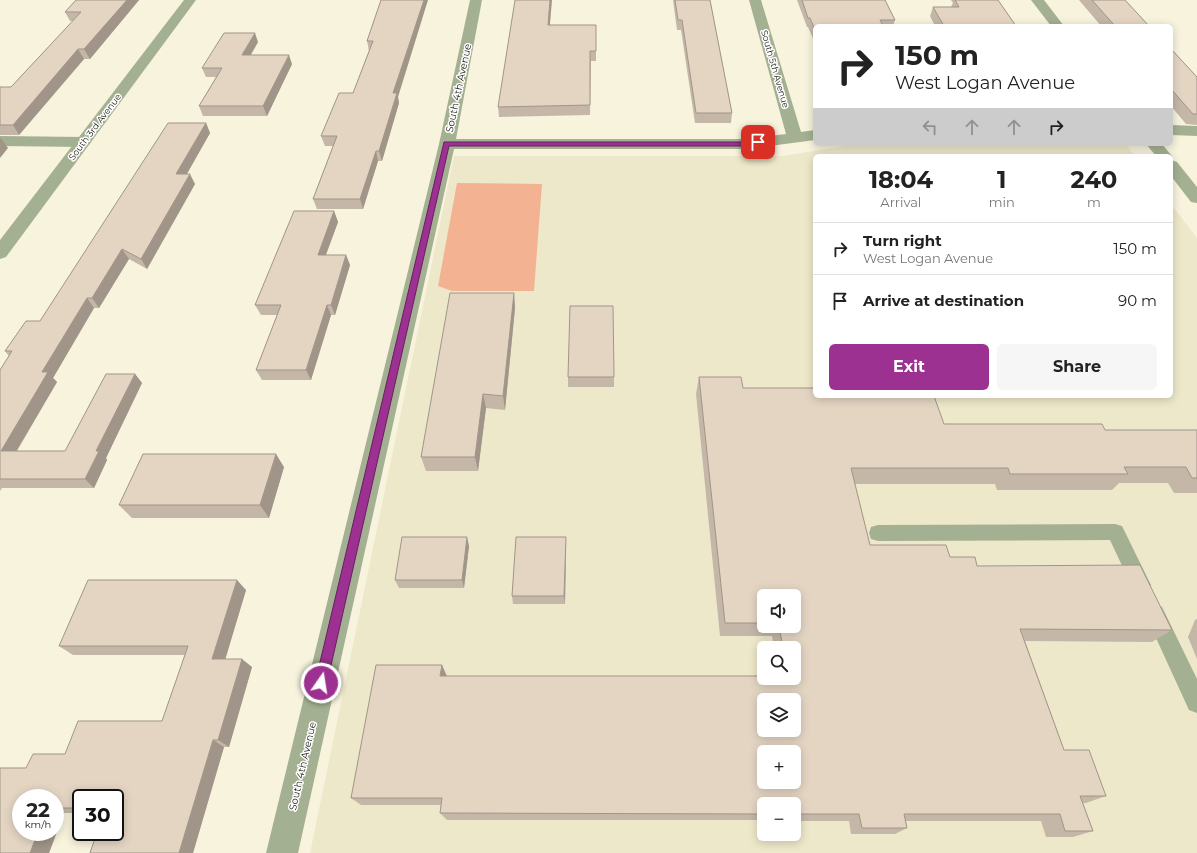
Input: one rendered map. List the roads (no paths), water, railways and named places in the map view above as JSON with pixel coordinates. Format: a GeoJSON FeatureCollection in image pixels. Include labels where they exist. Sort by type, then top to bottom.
{"type":"FeatureCollection","features":[{"type":"Feature","properties":{"kind":"street","name":"South 3rd Avenue"},"geometry":{"type":"LineString","coordinates":[[0,253],[190,0]]}},
{"type":"Feature","properties":{"kind":"street","name":"South 4th Avenue"},"geometry":{"type":"LineString","coordinates":[[282,853],[446,144],[476,0]]}},
{"type":"Feature","properties":{"kind":"street","name":"South 5th Avenue"},"geometry":{"type":"LineString","coordinates":[[755,0],[795,137]]}},
{"type":"Feature","properties":{"kind":"street"},"geometry":{"type":"LineString","coordinates":[[1037,0],[1056,24]]}},
{"type":"Feature","properties":{"kind":"street"},"geometry":{"type":"LineString","coordinates":[[1173,130],[1197,130]]}},
{"type":"Feature","properties":{"kind":"street"},"geometry":{"type":"LineString","coordinates":[[446,144],[746,144],[813,135]]}},
{"type":"Feature","properties":{"kind":"street"},"geometry":{"type":"LineString","coordinates":[[0,142],[83,142]]}},
{"type":"Feature","properties":{"kind":"street"},"geometry":{"type":"LineString","coordinates":[[1156,146],[1162,154]]}},
{"type":"Feature","properties":{"kind":"street"},"geometry":{"type":"LineString","coordinates":[[1173,168],[1197,198]]}},
{"type":"Feature","properties":{"kind":"lane"},"geometry":{"type":"LineString","coordinates":[[878,533],[1115,532],[1197,702]]}}]}
